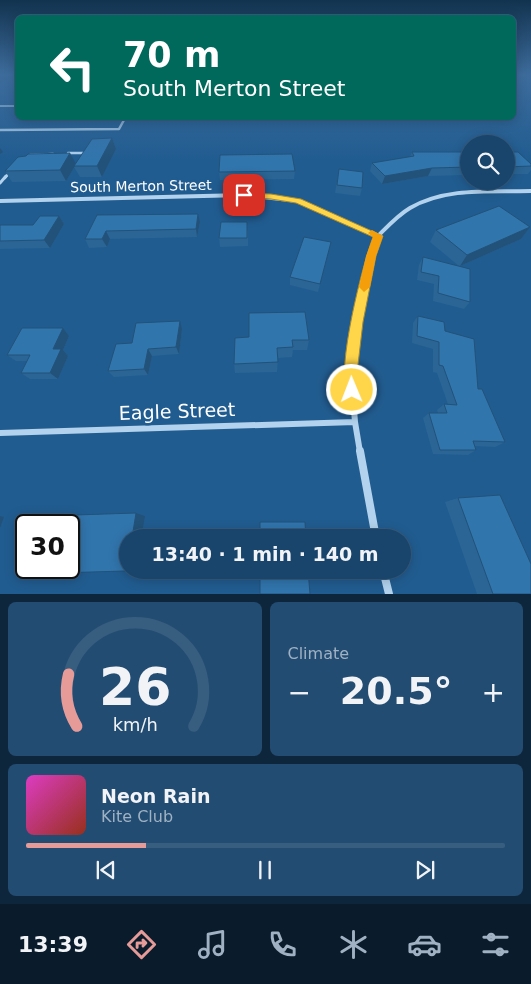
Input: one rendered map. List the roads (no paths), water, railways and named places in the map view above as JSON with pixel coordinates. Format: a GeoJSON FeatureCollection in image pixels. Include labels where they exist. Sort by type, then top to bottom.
{"type":"FeatureCollection","features":[{"type":"Feature","properties":{"kind":"street"},"geometry":{"type":"LineString","coordinates":[[374,529],[355,422],[350,373],[357,322],[371,256],[378,236],[411,207],[425,201],[446,195],[476,192],[531,191]]}},
{"type":"Feature","properties":{"kind":"street","name":"South Merton Street"},"geometry":{"type":"LineString","coordinates":[[0,201],[271,196],[298,201],[378,236]]}},
{"type":"Feature","properties":{"kind":"street","name":"Eagle Street"},"geometry":{"type":"LineString","coordinates":[[0,433],[355,422]]}},
{"type":"Feature","properties":{"kind":"street"},"geometry":{"type":"LineString","coordinates":[[385,579],[389,594]]}},
{"type":"Feature","properties":{"kind":"lane"},"geometry":{"type":"LineString","coordinates":[[0,106],[15,106]]}},
{"type":"Feature","properties":{"kind":"lane"},"geometry":{"type":"LineString","coordinates":[[0,130],[119,129],[124,120]]}},
{"type":"Feature","properties":{"kind":"lane"},"geometry":{"type":"LineString","coordinates":[[23,158],[35,154],[85,153]]}},
{"type":"Feature","properties":{"kind":"lane"},"geometry":{"type":"LineString","coordinates":[[0,184],[12,170]]}}]}
